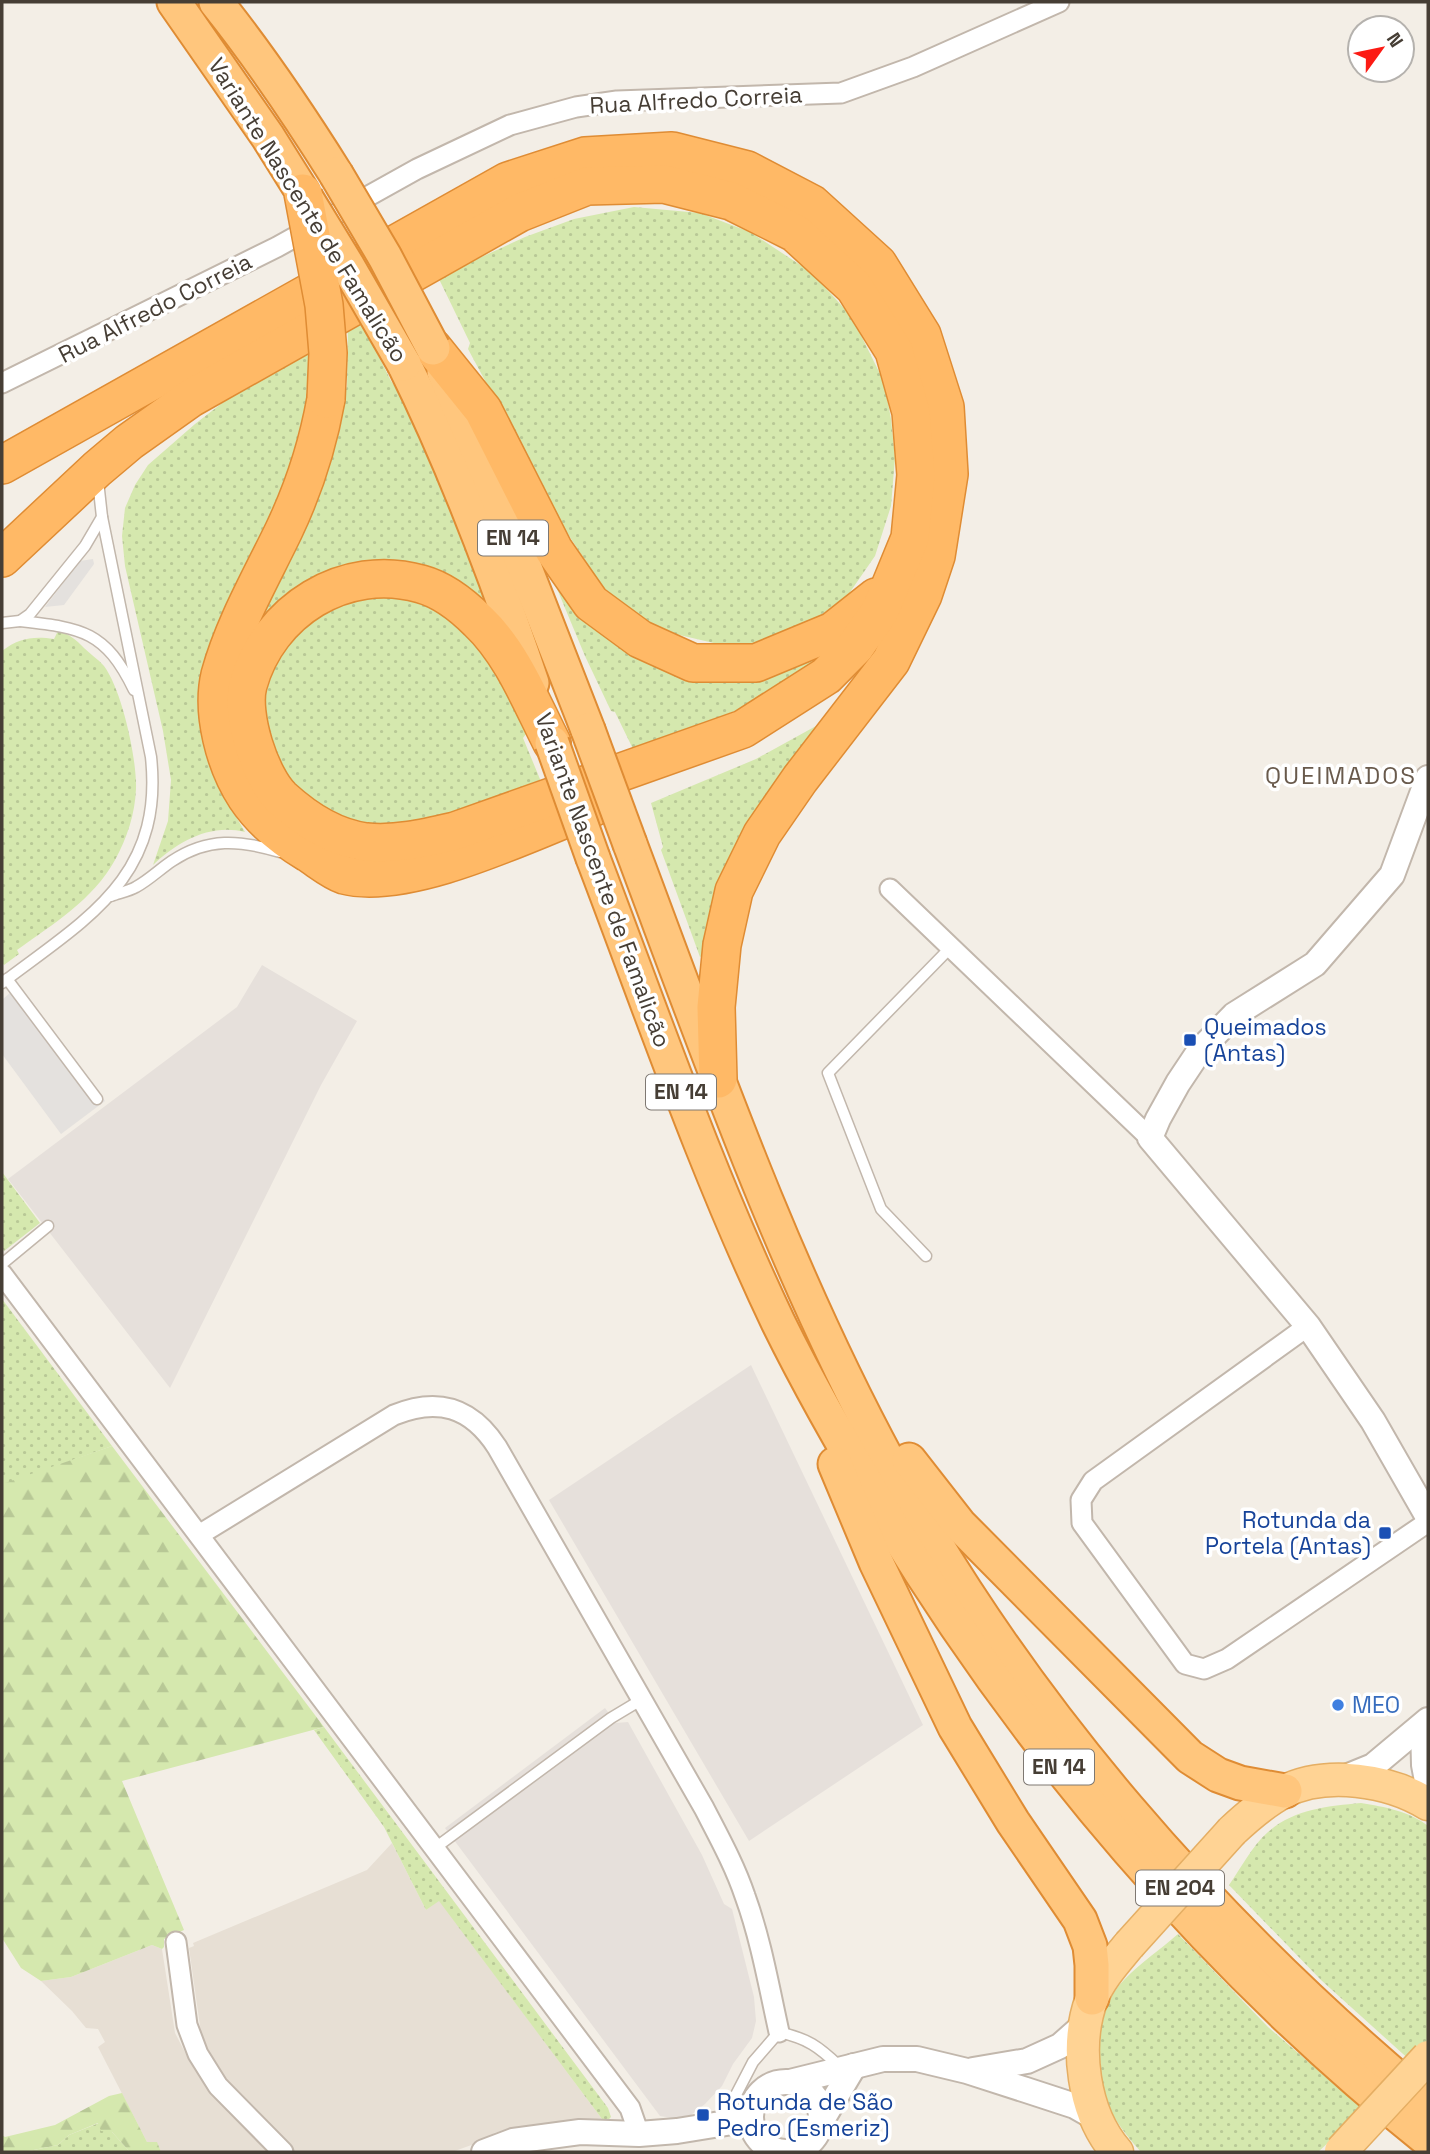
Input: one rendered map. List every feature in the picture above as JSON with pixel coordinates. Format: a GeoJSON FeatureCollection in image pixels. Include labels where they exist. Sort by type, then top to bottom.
{"type":"FeatureCollection","features":[{"type":"Feature","properties":{"kind":"highway","name":"Variante Nascente de Famalicão"},"geometry":{"type":"LineString","coordinates":[[174,2],[268,136],[347,265],[418,356],[488,473],[588,730],[718,1079],[794,1265],[887,1459],[925,1525],[1000,1644],[1084,1756],[1192,1881],[1274,1966],[1376,2061],[1428,2104]]}},
{"type":"Feature","properties":{"kind":"highway","name":"Variante Nascente de Famalicão"},"geometry":{"type":"LineString","coordinates":[[216,2],[299,115],[385,257],[456,476],[495,574],[593,858],[710,1164],[778,1322],[819,1404],[911,1558],[984,1667],[1047,1753],[1120,1842],[1196,1926],[1332,2057],[1428,2140]]}},
{"type":"Feature","properties":{"kind":"highway"},"geometry":{"type":"LineString","coordinates":[[2,465],[508,181],[585,156],[672,151],[747,170],[812,204],[878,264],[922,335],[945,408],[949,474],[936,556],[908,588],[880,611],[855,647],[826,676],[743,729],[455,831],[410,841],[364,842],[320,827],[280,796],[258,759],[247,721],[247,687],[261,649],[283,621],[314,597],[349,583],[383,578],[422,584],[455,600],[481,623],[513,667],[552,743]]}},
{"type":"Feature","properties":{"kind":"highway"},"geometry":{"type":"LineString","coordinates":[[2,558],[97,469],[129,442],[191,398],[519,213],[587,186],[664,184],[731,201],[795,233],[854,287],[894,351],[911,412],[916,475],[908,588],[891,661],[800,779],[762,834],[734,891],[722,944],[716,1007],[718,1079]]}},
{"type":"Feature","properties":{"kind":"highway"},"geometry":{"type":"LineString","coordinates":[[303,193],[324,305],[328,353],[326,399],[320,433],[306,477],[285,528],[242,615],[219,679],[219,713],[224,751],[238,785],[256,811],[284,839],[342,874],[370,878],[405,876],[440,866],[745,749],[825,706],[875,655],[908,588]]}},
{"type":"Feature","properties":{"kind":"highway"},"geometry":{"type":"LineString","coordinates":[[418,356],[483,411],[554,550],[591,603],[640,639],[693,663],[757,663],[833,631],[869,604],[908,588]]}},
{"type":"Feature","properties":{"kind":"highway"},"geometry":{"type":"LineString","coordinates":[[778,1322],[876,1563],[950,1716],[1013,1822],[1080,1920],[1090,1946],[1092,1965],[1089,2010]]}},
{"type":"Feature","properties":{"kind":"highway"},"geometry":{"type":"LineString","coordinates":[[839,1363],[958,1524],[1190,1758],[1218,1775],[1240,1783],[1285,1791]]}},
{"type":"Feature","properties":{"kind":"main road","name":"EN 204"},"geometry":{"type":"LineString","coordinates":[[1117,2152],[1096,2118],[1082,2076],[1089,2010],[1105,1975],[1129,1945],[1232,1831],[1254,1811],[1285,1791],[1341,1779],[1385,1785],[1410,1793],[1428,1804]]}},
{"type":"Feature","properties":{"kind":"main road"},"geometry":{"type":"LineString","coordinates":[[1341,2152],[1428,2057]]}},
{"type":"Feature","properties":{"kind":"street","name":"Rua Alfredo Correia"},"geometry":{"type":"LineString","coordinates":[[2,383],[277,247],[417,169],[510,125],[576,107],[617,101],[841,93],[913,67],[1059,2]]}},
{"type":"Feature","properties":{"kind":"street"},"geometry":{"type":"LineString","coordinates":[[1150,1138],[1157,1119],[1200,1050],[1234,1016],[1315,964],[1392,875],[1428,778]]}},
{"type":"Feature","properties":{"kind":"street"},"geometry":{"type":"LineString","coordinates":[[890,889],[1150,1138],[1308,1326],[1373,1421],[1428,1519],[1227,1659],[1204,1669],[1185,1664],[1082,1523],[1081,1500],[1093,1481],[1308,1326]]}},
{"type":"Feature","properties":{"kind":"street"},"geometry":{"type":"LineString","coordinates":[[2,1274],[629,2108],[639,2134]]}},
{"type":"Feature","properties":{"kind":"street"},"geometry":{"type":"LineString","coordinates":[[199,1535],[394,1415],[412,1408],[435,1405],[456,1410],[472,1418],[486,1431],[497,1447],[704,1808],[745,1896],[759,1941],[779,2032]]}},
{"type":"Feature","properties":{"kind":"street"},"geometry":{"type":"LineString","coordinates":[[1341,1779],[1373,1766],[1426,1723]]}},
{"type":"Feature","properties":{"kind":"street"},"geometry":{"type":"LineString","coordinates":[[1426,1723],[1423,1765],[1428,1786]]}},
{"type":"Feature","properties":{"kind":"street"},"geometry":{"type":"LineString","coordinates":[[176,1942],[187,2025],[198,2054],[218,2086],[283,2152]]}},
{"type":"Feature","properties":{"kind":"street"},"geometry":{"type":"LineString","coordinates":[[967,2071],[1027,2062],[1060,2046],[1089,2010]]}},
{"type":"Feature","properties":{"kind":"street"},"geometry":{"type":"LineString","coordinates":[[758,2137],[753,2107],[758,2096],[767,2087],[778,2082],[790,2082],[883,2059],[917,2059],[967,2071],[1075,2106],[1096,2118]]}},
{"type":"Feature","properties":{"kind":"street"},"geometry":{"type":"LineString","coordinates":[[484,2152],[513,2141],[580,2132],[639,2134],[677,2131],[758,2137],[771,2148],[784,2152],[797,2151],[814,2139],[848,2068]]}},
{"type":"Feature","properties":{"kind":"street"},"geometry":{"type":"LineString","coordinates":[[790,2082],[803,2086],[814,2094],[820,2106],[822,2120]]}},
{"type":"Feature","properties":{"kind":"lane"},"geometry":{"type":"LineString","coordinates":[[97,469],[102,517],[153,773],[152,806],[147,830],[133,865],[110,896],[82,922],[5,981],[97,1099]]}},
{"type":"Feature","properties":{"kind":"lane"},"geometry":{"type":"LineString","coordinates":[[20,621],[30,614],[53,587],[85,546],[102,517]]}},
{"type":"Feature","properties":{"kind":"lane"},"geometry":{"type":"LineString","coordinates":[[2,623],[20,621],[73,628],[90,635],[109,651],[125,671],[141,704]]}},
{"type":"Feature","properties":{"kind":"lane"},"geometry":{"type":"LineString","coordinates":[[110,896],[135,888],[174,860],[198,848],[222,842],[248,844],[278,851],[342,874]]}},
{"type":"Feature","properties":{"kind":"lane"},"geometry":{"type":"LineString","coordinates":[[926,1256],[881,1209],[828,1073],[951,947]]}},
{"type":"Feature","properties":{"kind":"lane"},"geometry":{"type":"LineString","coordinates":[[2,1264],[48,1226]]}},
{"type":"Feature","properties":{"kind":"lane"},"geometry":{"type":"LineString","coordinates":[[435,1848],[611,1717],[641,1700]]}},
{"type":"Feature","properties":{"kind":"lane"},"geometry":{"type":"LineString","coordinates":[[724,2116],[752,2062],[779,2032],[804,2038],[848,2068]]}},
{"type":"Feature","properties":{"kind":"shaded area"},"geometry":{"type":"Polygon","coordinates":[[[93,559],[94,564],[64,605],[45,607],[80,561],[93,559]]]}},
{"type":"Feature","properties":{"kind":"shaded area"},"geometry":{"type":"Polygon","coordinates":[[[262,965],[357,1021],[321,1085],[170,1388],[8,1179],[237,1007],[262,965]]]}},
{"type":"Feature","properties":{"kind":"shaded area"},"geometry":{"type":"Polygon","coordinates":[[[11,992],[20,1004],[29,998],[105,1101],[61,1134],[2,1054],[2,1000],[11,992]]]}},
{"type":"Feature","properties":{"kind":"shaded area"},"geometry":{"type":"Polygon","coordinates":[[[751,1365],[923,1725],[749,1841],[549,1500],[751,1365]]]}},
{"type":"Feature","properties":{"kind":"shaded area"},"geometry":{"type":"Polygon","coordinates":[[[605,1708],[616,1723],[628,1722],[702,1855],[724,1904],[732,1909],[754,1997],[756,2021],[752,2038],[733,2064],[722,2086],[691,2115],[673,2118],[660,2116],[445,1828],[605,1708]]]}},
{"type":"Feature","properties":{"kind":"shaded area"},"geometry":{"type":"Polygon","coordinates":[[[392,1843],[426,1910],[439,1900],[605,2123],[512,2132],[507,2129],[494,2133],[491,2138],[452,2152],[295,2152],[221,2077],[201,2033],[189,1948],[194,1946],[193,1943],[367,1870],[392,1843]]]}},
{"type":"Feature","properties":{"kind":"shaded area"},"geometry":{"type":"Polygon","coordinates":[[[152,1945],[162,1949],[175,2033],[188,2058],[271,2152],[161,2152],[156,2142],[147,2142],[98,2047],[105,2042],[98,2029],[86,2028],[41,1981],[71,1977],[152,1945]]]}},
{"type":"Feature","properties":{"kind":"green space"},"geometry":{"type":"Polygon","coordinates":[[[634,207],[700,213],[750,232],[811,272],[852,317],[884,382],[895,458],[891,506],[875,556],[848,595],[810,623],[773,642],[731,647],[675,634],[634,616],[601,585],[566,531],[468,349],[470,343],[438,277],[525,237],[574,219],[634,207]]]}},
{"type":"Feature","properties":{"kind":"green space"},"geometry":{"type":"Polygon","coordinates":[[[360,319],[391,381],[405,400],[491,607],[318,576],[284,595],[260,620],[241,662],[333,435],[347,386],[348,323],[360,319]]]}},
{"type":"Feature","properties":{"kind":"green space"},"geometry":{"type":"Polygon","coordinates":[[[308,351],[313,365],[314,411],[204,717],[206,754],[218,786],[245,832],[219,830],[195,836],[153,865],[168,821],[171,780],[163,731],[125,566],[122,536],[125,508],[148,465],[195,424],[230,397],[308,351]]]}},
{"type":"Feature","properties":{"kind":"green space"},"geometry":{"type":"Polygon","coordinates":[[[520,500],[639,654],[832,651],[747,706],[642,749],[633,749],[615,712],[611,711],[585,656],[520,500]]]}},
{"type":"Feature","properties":{"kind":"green space"},"geometry":{"type":"Polygon","coordinates":[[[361,595],[394,595],[424,603],[463,630],[479,648],[505,689],[526,734],[523,738],[542,784],[457,815],[435,821],[390,826],[367,825],[332,815],[309,802],[297,790],[287,778],[272,749],[265,718],[265,699],[273,670],[284,646],[310,618],[361,595]]]}},
{"type":"Feature","properties":{"kind":"green space"},"geometry":{"type":"Polygon","coordinates":[[[58,631],[72,638],[102,663],[111,677],[127,725],[134,760],[134,808],[119,852],[106,874],[84,899],[17,950],[19,954],[4,965],[2,651],[26,639],[54,639],[58,631]]]}},
{"type":"Feature","properties":{"kind":"green space"},"geometry":{"type":"Polygon","coordinates":[[[816,726],[814,736],[755,815],[730,857],[712,903],[707,952],[700,957],[661,850],[663,847],[651,803],[756,759],[816,726]]]}},
{"type":"Feature","properties":{"kind":"green space"},"geometry":{"type":"Polygon","coordinates":[[[2,1172],[40,1223],[4,1251],[2,1247],[2,1172]]]}},
{"type":"Feature","properties":{"kind":"green space"},"geometry":{"type":"Polygon","coordinates":[[[2,1299],[112,1446],[3,1485],[2,1484],[2,1299]]]}},
{"type":"Feature","properties":{"kind":"green space"},"geometry":{"type":"Polygon","coordinates":[[[112,1446],[324,1727],[122,1781],[184,1930],[164,1939],[162,1949],[152,1945],[71,1977],[41,1981],[21,1968],[2,1938],[2,1484],[112,1446]]]}},
{"type":"Feature","properties":{"kind":"green space"},"geometry":{"type":"Polygon","coordinates":[[[324,1727],[608,2108],[611,2117],[605,2123],[439,1901],[426,1910],[384,1827],[314,1730],[324,1727]]]}},
{"type":"Feature","properties":{"kind":"green space"},"geometry":{"type":"Polygon","coordinates":[[[1361,1803],[1405,1813],[1428,1826],[1428,2045],[1413,2063],[1321,1980],[1229,1885],[1257,1844],[1278,1824],[1312,1810],[1361,1803]]]}},
{"type":"Feature","properties":{"kind":"green space"},"geometry":{"type":"Polygon","coordinates":[[[1178,1934],[1268,2027],[1364,2110],[1318,2152],[1141,2152],[1116,2120],[1100,2084],[1098,2068],[1098,2036],[1107,2005],[1124,1980],[1178,1934]]]}},
{"type":"Feature","properties":{"kind":"green space"},"geometry":{"type":"Polygon","coordinates":[[[122,2093],[147,2142],[157,2142],[161,2152],[130,2152],[112,2132],[101,2131],[98,2123],[69,2135],[58,2145],[24,2152],[2,2152],[2,2135],[5,2137],[55,2125],[109,2096],[122,2093]]]}},
{"type":"Feature","properties":{"kind":"green space"},"geometry":{"type":"Polygon","coordinates":[[[99,2123],[112,2132],[130,2152],[24,2152],[58,2145],[69,2135],[99,2123]]]}},
{"type":"Feature","properties":{"kind":"place","name":"Queimados (Antas)"},"geometry":{"type":"Point","coordinates":[1190,1040]}},
{"type":"Feature","properties":{"kind":"place","name":"Rotunda da Portela (Antas)"},"geometry":{"type":"Point","coordinates":[1385,1533]}},
{"type":"Feature","properties":{"kind":"place","name":"MEO"},"geometry":{"type":"Point","coordinates":[1338,1705]}},
{"type":"Feature","properties":{"kind":"place","name":"Rotunda de São Pedro (Esmeriz)"},"geometry":{"type":"Point","coordinates":[703,2115]}},
{"type":"Feature","properties":{"kind":"district","name":"QUEIMADOS"},"geometry":{"type":"Point","coordinates":[1341,776]}}]}
